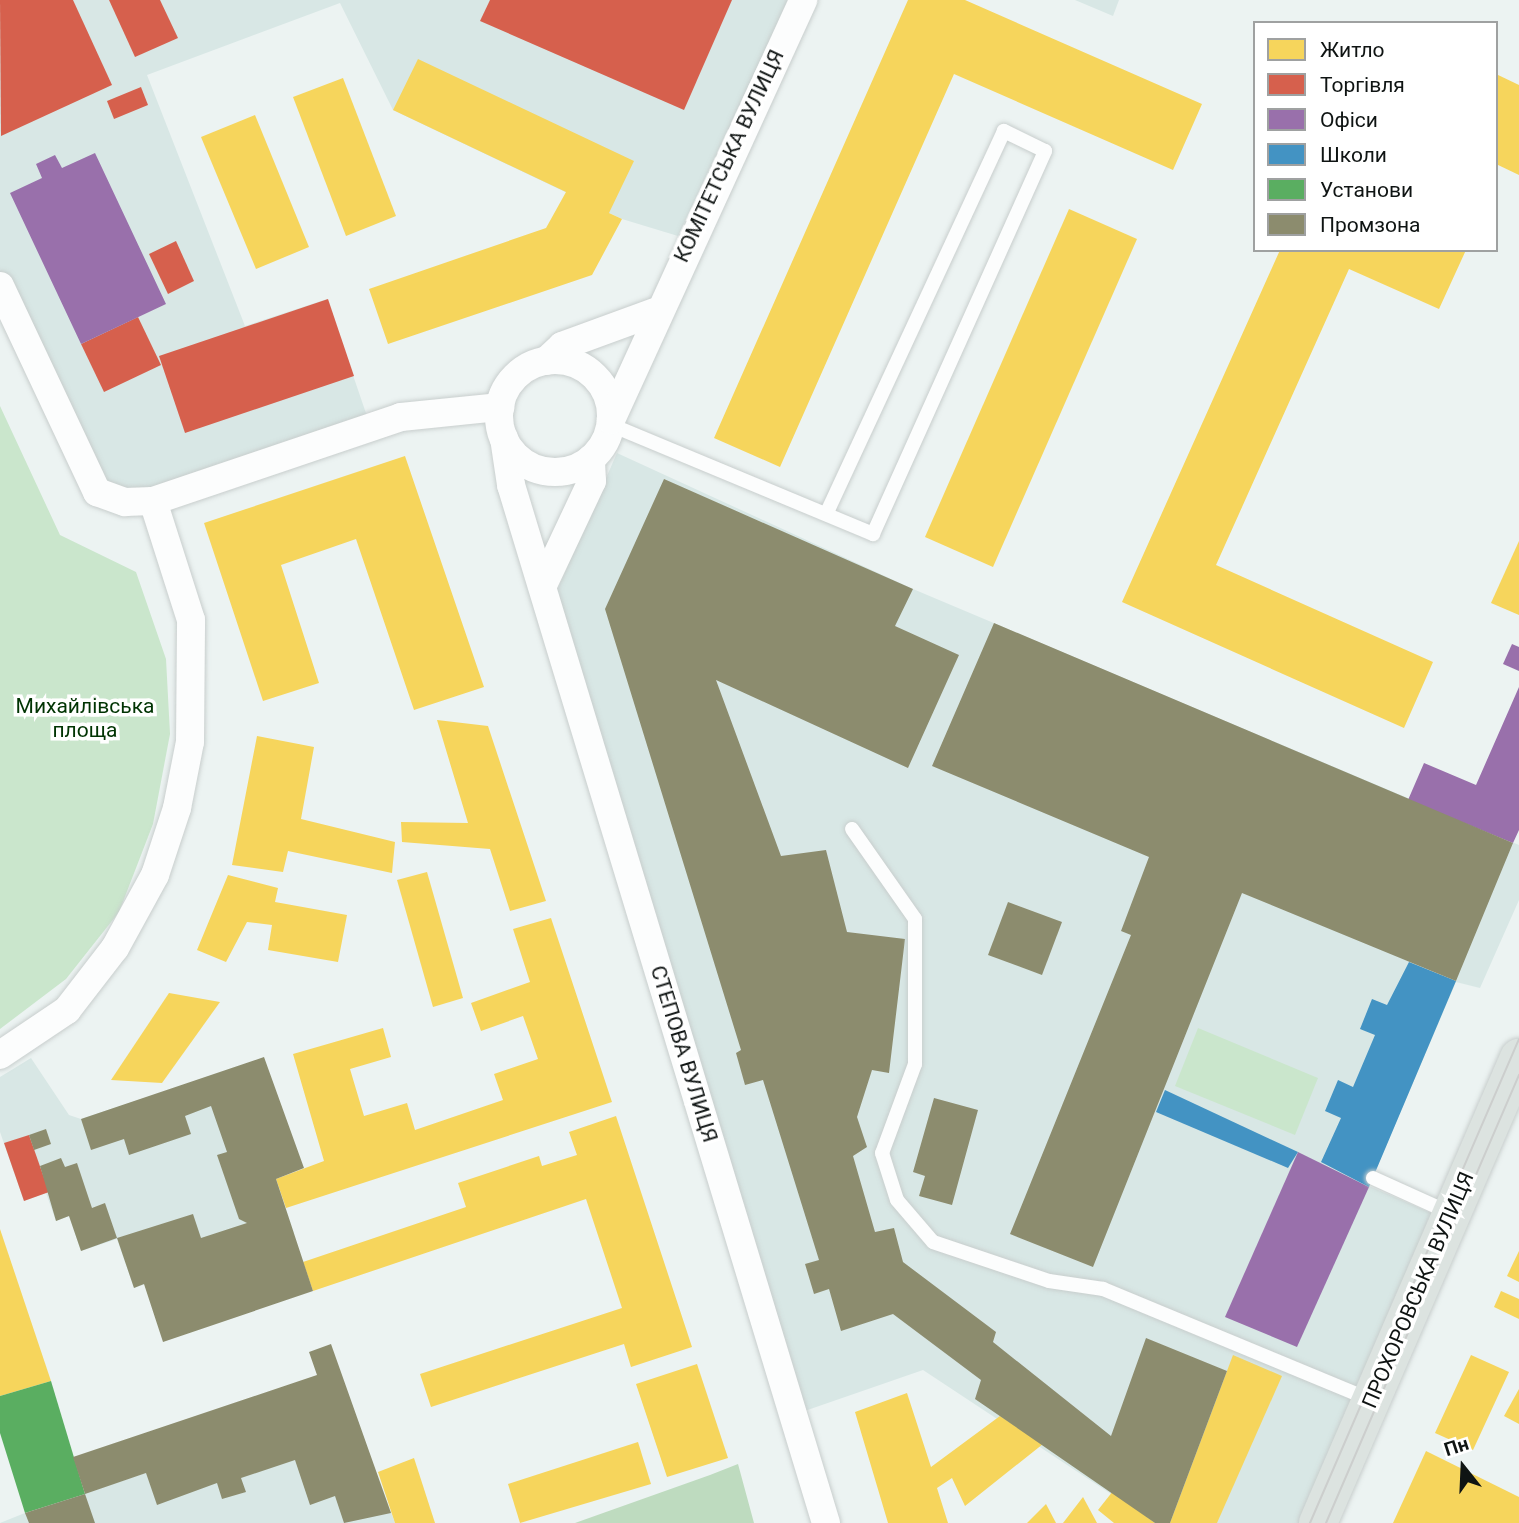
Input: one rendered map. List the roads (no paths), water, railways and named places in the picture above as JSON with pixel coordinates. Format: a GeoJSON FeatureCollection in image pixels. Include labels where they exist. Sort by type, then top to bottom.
{"type":"FeatureCollection","features":[{"type":"Feature","properties":{"kind":"main road","name":"ПРОХОРОВСЬКА ВУЛИЦЯ"},"geometry":{"type":"LineString","coordinates":[[1318,1523],[1519,1058]]}},
{"type":"Feature","properties":{"kind":"street","name":"КОМІТЕТСЬКА ВУЛИЦЯ"},"geometry":{"type":"LineString","coordinates":[[611,422],[653,328],[655,312],[803,0]]}},
{"type":"Feature","properties":{"kind":"street"},"geometry":{"type":"LineString","coordinates":[[0,286],[97,492],[125,502],[153,501],[401,417],[500,407]]}},
{"type":"Feature","properties":{"kind":"street"},"geometry":{"type":"LineString","coordinates":[[591,459],[570,470],[538,469],[504,438],[500,407],[514,379],[546,361],[562,346],[655,312]]}},
{"type":"Feature","properties":{"kind":"street"},"geometry":{"type":"LineString","coordinates":[[543,586],[592,481],[591,459],[611,422],[599,380],[573,363],[546,361]]}},
{"type":"Feature","properties":{"kind":"street","name":"СТЕПОВА ВУЛИЦЯ"},"geometry":{"type":"LineString","coordinates":[[504,438],[505,462],[826,1523]]}},
{"type":"Feature","properties":{"kind":"street"},"geometry":{"type":"LineString","coordinates":[[0,1055],[67,1010],[115,948],[155,875],[177,808],[191,730],[191,620],[153,501]]}},
{"type":"Feature","properties":{"kind":"lane"},"geometry":{"type":"LineString","coordinates":[[611,422],[826,514],[873,534],[1045,151],[1004,131],[826,514]]}},
{"type":"Feature","properties":{"kind":"lane"},"geometry":{"type":"LineString","coordinates":[[852,829],[915,919],[915,1064],[882,1153],[897,1200],[933,1242],[1049,1281],[1103,1289],[1371,1400]]}},
{"type":"Feature","properties":{"kind":"lane"},"geometry":{"type":"LineString","coordinates":[[1373,1178],[1452,1213]]}},
{"type":"Feature","properties":{"kind":"tram line"},"geometry":{"type":"LineString","coordinates":[[1310,1523],[1519,1039]]}},
{"type":"Feature","properties":{"kind":"tram line"},"geometry":{"type":"LineString","coordinates":[[1326,1523],[1519,1075]]}},
{"type":"Feature","properties":{"kind":"park label","name":"Михайлівська площа"},"geometry":{"type":"Point","coordinates":[85,718]}}]}
